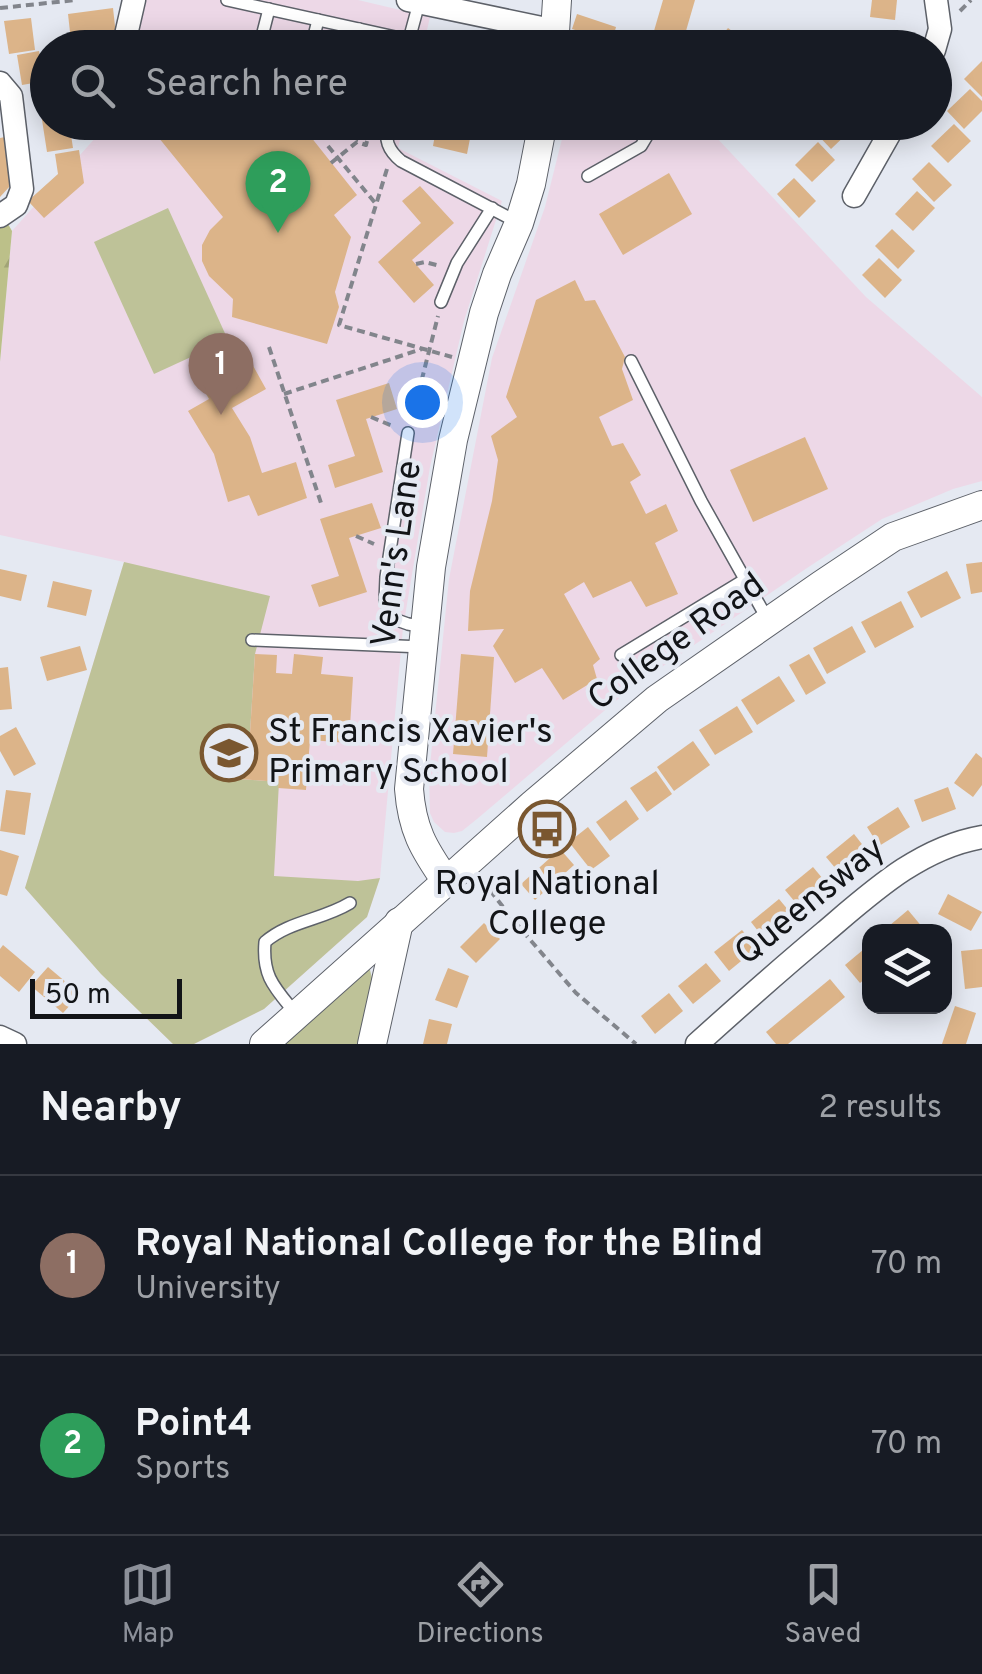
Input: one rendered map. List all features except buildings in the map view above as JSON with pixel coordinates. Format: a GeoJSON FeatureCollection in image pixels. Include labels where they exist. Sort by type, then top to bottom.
{"type":"FeatureCollection","features":[{"type":"Feature","properties":{"kind":"street"},"geometry":{"type":"LineString","coordinates":[[126,30],[134,0]]}},
{"type":"Feature","properties":{"kind":"street"},"geometry":{"type":"LineString","coordinates":[[555,30],[557,0]]}},
{"type":"Feature","properties":{"kind":"street"},"geometry":{"type":"LineString","coordinates":[[936,0],[940,30]]}},
{"type":"Feature","properties":{"kind":"street"},"geometry":{"type":"LineString","coordinates":[[413,1],[521,30]]}},
{"type":"Feature","properties":{"kind":"street"},"geometry":{"type":"LineString","coordinates":[[0,83],[11,96],[22,189],[16,205],[0,216]]}},
{"type":"Feature","properties":{"kind":"street","name":"Venn's Lane"},"geometry":{"type":"LineString","coordinates":[[446,880],[425,851],[411,812],[410,789],[440,503],[471,363],[497,274],[530,184],[539,140]]}},
{"type":"Feature","properties":{"kind":"street"},"geometry":{"type":"LineString","coordinates":[[854,196],[886,140]]}},
{"type":"Feature","properties":{"kind":"street","name":"College Road"},"geometry":{"type":"LineString","coordinates":[[264,1044],[446,880],[658,699],[893,538],[982,505]]}},
{"type":"Feature","properties":{"kind":"street","name":"Queensway"},"geometry":{"type":"LineString","coordinates":[[697,1044],[888,879],[941,848],[982,837]]}},
{"type":"Feature","properties":{"kind":"street"},"geometry":{"type":"LineString","coordinates":[[372,1044],[399,922]]}},
{"type":"Feature","properties":{"kind":"street"},"geometry":{"type":"LineString","coordinates":[[0,1037],[15,1044]]}},
{"type":"Feature","properties":{"kind":"lane"},"geometry":{"type":"LineString","coordinates":[[227,0],[359,30]]}},
{"type":"Feature","properties":{"kind":"lane"},"geometry":{"type":"LineString","coordinates":[[410,30],[413,1]]}},
{"type":"Feature","properties":{"kind":"lane"},"geometry":{"type":"LineString","coordinates":[[263,30],[268,9]]}},
{"type":"Feature","properties":{"kind":"lane"},"geometry":{"type":"LineString","coordinates":[[315,30],[318,20]]}},
{"type":"Feature","properties":{"kind":"lane"},"geometry":{"type":"LineString","coordinates":[[386,140],[392,153],[402,161],[518,223]]}},
{"type":"Feature","properties":{"kind":"lane"},"geometry":{"type":"LineString","coordinates":[[588,176],[641,146],[645,140]]}},
{"type":"Feature","properties":{"kind":"lane"},"geometry":{"type":"LineString","coordinates":[[441,302],[470,240],[492,208]]}},
{"type":"Feature","properties":{"kind":"lane"},"geometry":{"type":"LineString","coordinates":[[632,361],[702,501],[769,622]]}},
{"type":"Feature","properties":{"kind":"lane"},"geometry":{"type":"LineString","coordinates":[[408,433],[385,601],[394,618],[424,637]]}},
{"type":"Feature","properties":{"kind":"lane"},"geometry":{"type":"LineString","coordinates":[[621,656],[746,579]]}},
{"type":"Feature","properties":{"kind":"lane"},"geometry":{"type":"LineString","coordinates":[[252,640],[424,637]]}},
{"type":"Feature","properties":{"kind":"lane"},"geometry":{"type":"LineString","coordinates":[[296,1014],[274,987],[263,963],[265,942],[277,932],[350,903]]}},
{"type":"Feature","properties":{"kind":"path"},"geometry":{"type":"LineString","coordinates":[[0,8],[76,0]]}},
{"type":"Feature","properties":{"kind":"path"},"geometry":{"type":"LineString","coordinates":[[324,140],[376,204]]}},
{"type":"Feature","properties":{"kind":"path"},"geometry":{"type":"LineString","coordinates":[[331,163],[357,142],[366,145],[367,140]]}},
{"type":"Feature","properties":{"kind":"path"},"geometry":{"type":"LineString","coordinates":[[392,153],[339,325],[471,363]]}},
{"type":"Feature","properties":{"kind":"path"},"geometry":{"type":"LineString","coordinates":[[416,264],[435,264],[453,272]]}},
{"type":"Feature","properties":{"kind":"path"},"geometry":{"type":"LineString","coordinates":[[372,417],[408,433],[441,302]]}},
{"type":"Feature","properties":{"kind":"path"},"geometry":{"type":"LineString","coordinates":[[268,347],[321,502]]}},
{"type":"Feature","properties":{"kind":"path"},"geometry":{"type":"LineString","coordinates":[[284,394],[422,348]]}},
{"type":"Feature","properties":{"kind":"path"},"geometry":{"type":"LineString","coordinates":[[356,536],[390,551]]}},
{"type":"Feature","properties":{"kind":"path"},"geometry":{"type":"LineString","coordinates":[[468,861],[576,993],[636,1044]]}},
{"type":"Feature","properties":{"kind":"shaded area"},"geometry":{"type":"Polygon","coordinates":[[[130,0],[358,0],[430,17],[427,30],[123,30],[130,0]]]}},
{"type":"Feature","properties":{"kind":"shaded area"},"geometry":{"type":"Polygon","coordinates":[[[93,140],[400,140],[398,148],[502,201],[464,321],[430,467],[403,628],[380,878],[367,917],[264,1009],[194,1044],[173,1044],[101,974],[25,888],[124,562],[0,535],[0,362],[12,231],[93,140]]]}},
{"type":"Feature","properties":{"kind":"shaded area"},"geometry":{"type":"Polygon","coordinates":[[[562,140],[719,140],[866,297],[982,397],[982,481],[882,519],[807,568],[631,688],[462,831],[445,832],[430,813],[429,775],[449,579],[492,358],[545,207],[562,140]]]}},
{"type":"Feature","properties":{"kind":"green space"},"geometry":{"type":"Polygon","coordinates":[[[168,208],[228,340],[154,374],[94,242],[168,208]]]}},
{"type":"Feature","properties":{"kind":"green space"},"geometry":{"type":"Polygon","coordinates":[[[0,216],[12,231],[0,362],[0,216]]]}},
{"type":"Feature","properties":{"kind":"green space","name":"St Francis Xavier's Primary School"},"geometry":{"type":"Polygon","coordinates":[[[124,562],[270,596],[255,654],[250,733],[230,732],[227,778],[279,782],[274,876],[358,881],[380,878],[367,917],[264,1009],[194,1044],[173,1044],[101,974],[25,888],[124,562]]]}},
{"type":"Feature","properties":{"kind":"green space"},"geometry":{"type":"Polygon","coordinates":[[[362,966],[370,970],[372,978],[360,1044],[281,1044],[362,966]]]}},
{"type":"Feature","properties":{"kind":"place","name":"Point4"},"geometry":{"type":"Point","coordinates":[278,233]}},
{"type":"Feature","properties":{"kind":"place","name":"Royal National College for the Blind"},"geometry":{"type":"Point","coordinates":[221,415]}},
{"type":"Feature","properties":{"kind":"place","name":"St Francis Xavier's Primary School"},"geometry":{"type":"Point","coordinates":[229,753]}},
{"type":"Feature","properties":{"kind":"place","name":"Royal National College"},"geometry":{"type":"Point","coordinates":[547,829]}}]}
